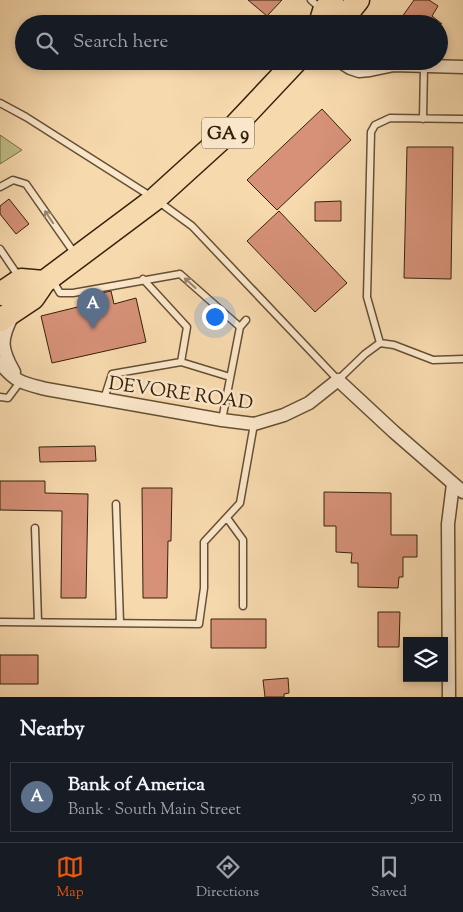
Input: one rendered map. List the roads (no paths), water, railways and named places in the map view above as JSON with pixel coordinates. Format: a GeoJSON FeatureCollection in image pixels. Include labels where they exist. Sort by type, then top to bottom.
{"type":"FeatureCollection","features":[{"type":"Feature","properties":{"kind":"highway","name":"GA 9"},"geometry":{"type":"LineString","coordinates":[[8,315],[33,298],[47,280],[155,199],[231,130],[288,70]]}},
{"type":"Feature","properties":{"kind":"highway"},"geometry":{"type":"LineString","coordinates":[[0,294],[21,280],[47,280]]}},
{"type":"Feature","properties":{"kind":"street"},"geometry":{"type":"LineString","coordinates":[[448,67],[463,67]]}},
{"type":"Feature","properties":{"kind":"street"},"geometry":{"type":"LineString","coordinates":[[356,70],[370,70]]}},
{"type":"Feature","properties":{"kind":"street"},"geometry":{"type":"LineString","coordinates":[[8,315],[2,348],[20,382]]}},
{"type":"Feature","properties":{"kind":"street","name":"DEVORE ROAD"},"geometry":{"type":"LineString","coordinates":[[0,363],[10,376],[20,382],[46,389],[254,424],[284,415],[309,403],[338,380]]}},
{"type":"Feature","properties":{"kind":"street"},"geometry":{"type":"LineString","coordinates":[[338,380],[458,488],[448,524],[449,697]]}},
{"type":"Feature","properties":{"kind":"lane"},"geometry":{"type":"LineString","coordinates":[[423,119],[424,70]]}},
{"type":"Feature","properties":{"kind":"lane"},"geometry":{"type":"LineString","coordinates":[[0,103],[26,117],[155,199],[192,226],[338,380],[365,354],[380,343],[394,345],[433,360],[463,360]]}},
{"type":"Feature","properties":{"kind":"lane"},"geometry":{"type":"LineString","coordinates":[[380,343],[367,297],[371,132],[375,125],[390,118],[463,119]]}},
{"type":"Feature","properties":{"kind":"lane"},"geometry":{"type":"LineString","coordinates":[[0,187],[13,180],[26,184],[77,257]]}},
{"type":"Feature","properties":{"kind":"lane"},"geometry":{"type":"LineString","coordinates":[[0,249],[21,280]]}},
{"type":"Feature","properties":{"kind":"lane"},"geometry":{"type":"LineString","coordinates":[[47,280],[60,293],[72,293],[180,274],[240,327]]}},
{"type":"Feature","properties":{"kind":"lane"},"geometry":{"type":"LineString","coordinates":[[143,279],[188,327],[182,362]]}},
{"type":"Feature","properties":{"kind":"lane"},"geometry":{"type":"LineString","coordinates":[[222,420],[240,327],[246,320]]}},
{"type":"Feature","properties":{"kind":"lane"},"geometry":{"type":"LineString","coordinates":[[104,399],[112,374],[182,362],[230,377]]}},
{"type":"Feature","properties":{"kind":"lane"},"geometry":{"type":"LineString","coordinates":[[0,397],[8,398],[20,382]]}},
{"type":"Feature","properties":{"kind":"lane"},"geometry":{"type":"LineString","coordinates":[[0,622],[199,624],[204,588],[204,542],[240,503],[254,424]]}},
{"type":"Feature","properties":{"kind":"lane"},"geometry":{"type":"LineString","coordinates":[[116,504],[120,623]]}},
{"type":"Feature","properties":{"kind":"lane"},"geometry":{"type":"LineString","coordinates":[[227,518],[243,540],[243,606]]}},
{"type":"Feature","properties":{"kind":"lane"},"geometry":{"type":"LineString","coordinates":[[35,528],[38,622]]}},
{"type":"Feature","properties":{"kind":"place","name":"Bank of America"},"geometry":{"type":"Point","coordinates":[93,329]}}]}
